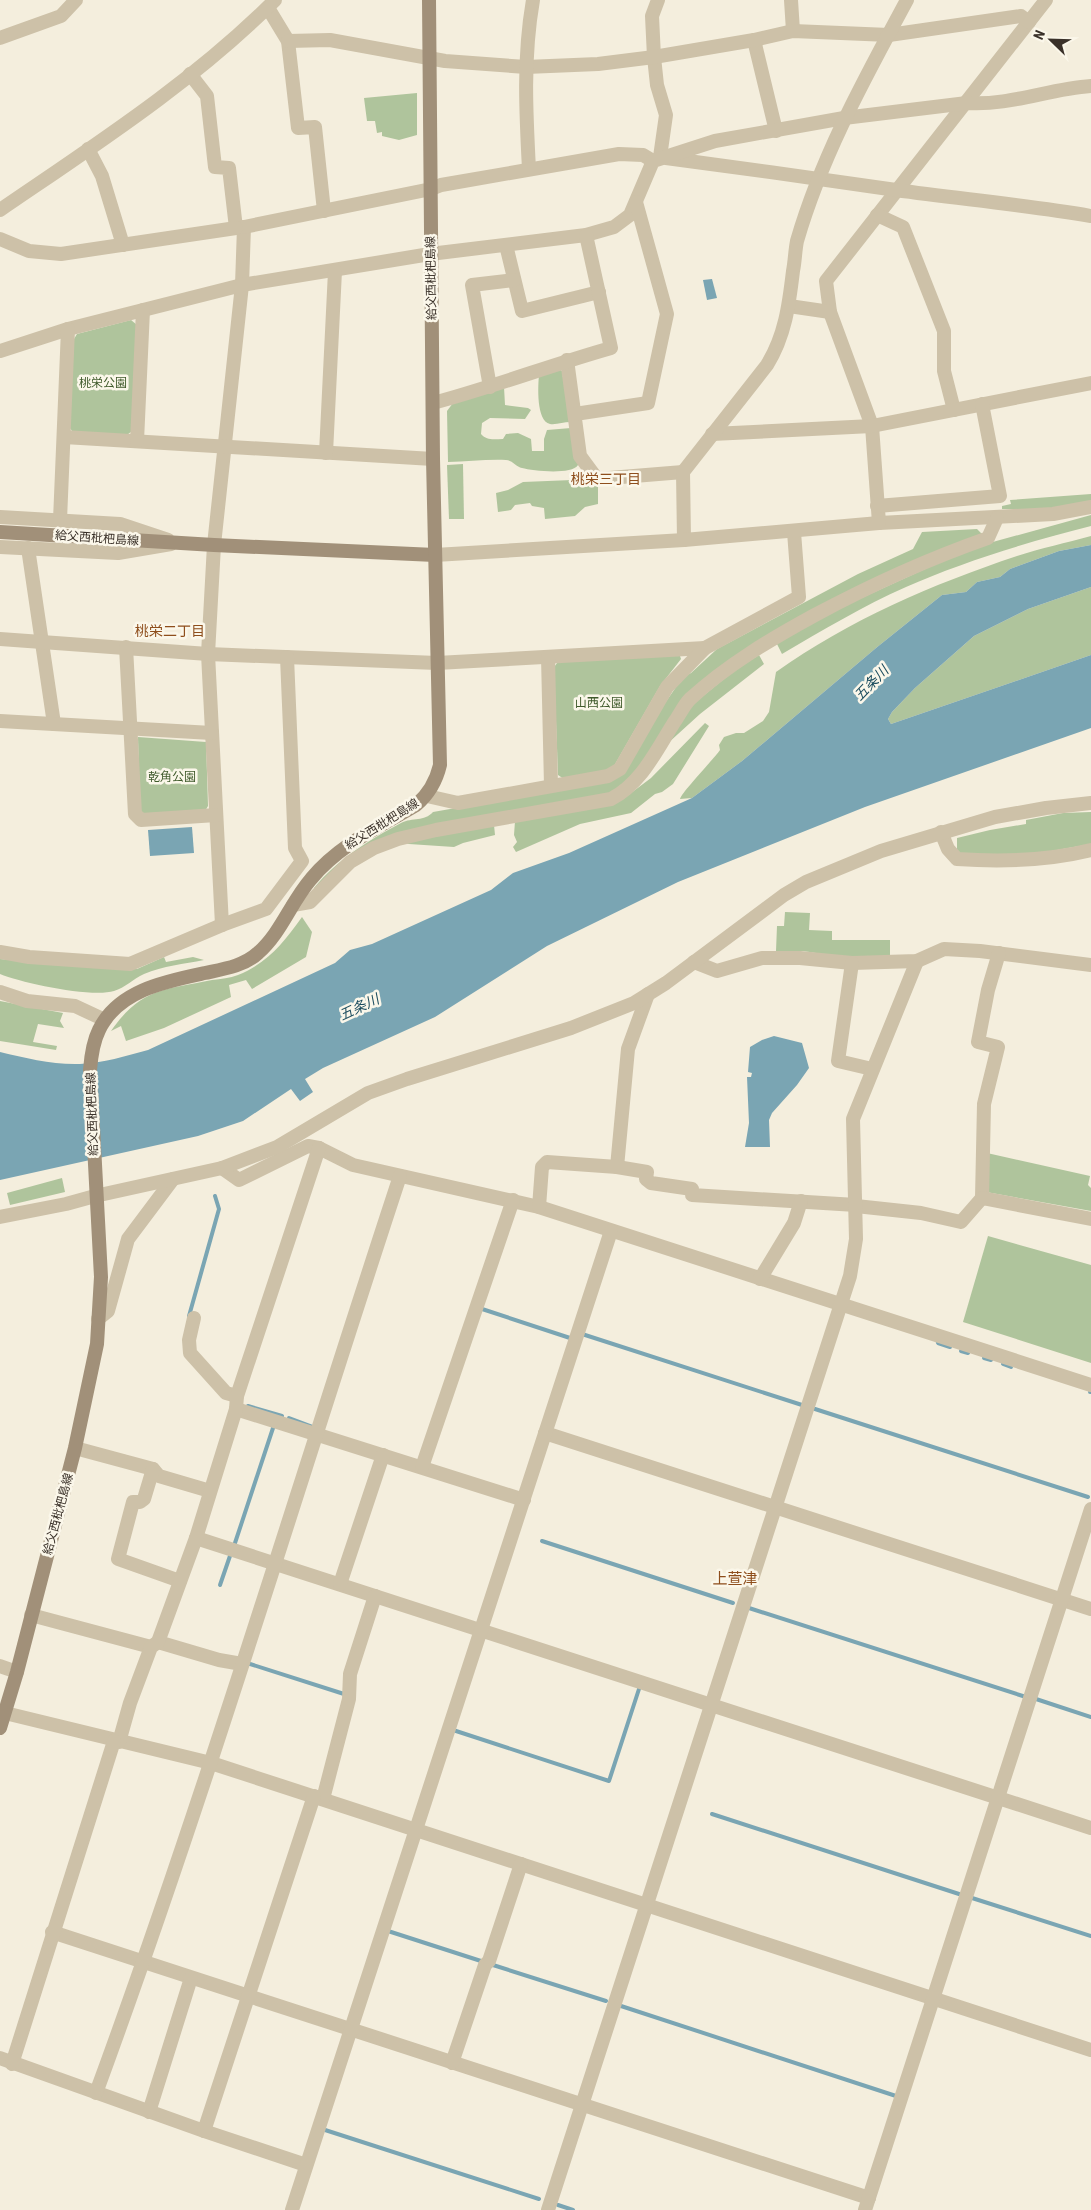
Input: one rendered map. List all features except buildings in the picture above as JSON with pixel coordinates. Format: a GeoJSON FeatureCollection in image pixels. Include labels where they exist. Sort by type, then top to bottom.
{"type":"FeatureCollection","features":[{"type":"Feature","properties":{"kind":"main road","name":"給父西枇杷島線"},"geometry":{"type":"LineString","coordinates":[[0,1728],[17,1672],[75,1448],[96,1344],[101,1277],[90,1070],[92,1048],[102,1025],[124,1000],[149,986],[230,968],[247,961],[258,953],[268,942],[310,880],[333,855],[416,805],[427,796],[436,781],[440,765],[430,254],[429,0]]}},
{"type":"Feature","properties":{"kind":"main road","name":"給父西枇杷島線"},"geometry":{"type":"LineString","coordinates":[[0,532],[176,543],[435,555]]}},
{"type":"Feature","properties":{"kind":"street"},"geometry":{"type":"LineString","coordinates":[[58,0],[61,16]]}},
{"type":"Feature","properties":{"kind":"street"},"geometry":{"type":"LineString","coordinates":[[0,38],[61,16],[76,0]]}},
{"type":"Feature","properties":{"kind":"street"},"geometry":{"type":"LineString","coordinates":[[530,170],[525,95],[533,0]]}},
{"type":"Feature","properties":{"kind":"street"},"geometry":{"type":"LineString","coordinates":[[0,351],[68,330],[242,285],[430,254],[586,235],[614,228],[630,215],[657,159],[666,115],[657,85],[654,57],[652,16],[658,0]]}},
{"type":"Feature","properties":{"kind":"street"},"geometry":{"type":"LineString","coordinates":[[792,0],[793,31]]}},
{"type":"Feature","properties":{"kind":"street"},"geometry":{"type":"LineString","coordinates":[[684,540],[683,472],[767,365],[776,350],[782,335],[789,306],[797,242],[820,178],[844,118],[907,0]]}},
{"type":"Feature","properties":{"kind":"street"},"geometry":{"type":"LineString","coordinates":[[878,523],[872,426],[830,312],[826,281],[1046,0]]}},
{"type":"Feature","properties":{"kind":"street"},"geometry":{"type":"LineString","coordinates":[[0,210],[142,113],[271,4],[288,41],[298,128],[315,127],[324,212]]}},
{"type":"Feature","properties":{"kind":"street"},"geometry":{"type":"LineString","coordinates":[[288,41],[330,40],[430,56],[445,61],[526,67],[598,64],[654,57],[754,40],[793,31],[888,34],[1021,16],[1029,22]]}},
{"type":"Feature","properties":{"kind":"street"},"geometry":{"type":"LineString","coordinates":[[754,40],[776,131]]}},
{"type":"Feature","properties":{"kind":"street"},"geometry":{"type":"LineString","coordinates":[[190,74],[207,96],[215,168],[229,168],[240,228],[242,285],[214,545],[208,654],[222,925]]}},
{"type":"Feature","properties":{"kind":"street"},"geometry":{"type":"LineString","coordinates":[[657,159],[715,140],[844,118],[967,103],[987,104],[1065,88],[1091,86]]}},
{"type":"Feature","properties":{"kind":"street"},"geometry":{"type":"LineString","coordinates":[[88,149],[102,176],[123,245]]}},
{"type":"Feature","properties":{"kind":"street"},"geometry":{"type":"LineString","coordinates":[[0,239],[11,246],[42,254],[62,254],[240,228],[324,212],[431,189],[441,185],[619,154],[643,155],[657,159],[1028,205],[1091,216]]}},
{"type":"Feature","properties":{"kind":"street"},"geometry":{"type":"LineString","coordinates":[[575,414],[648,403],[667,314],[636,202]]}},
{"type":"Feature","properties":{"kind":"street"},"geometry":{"type":"LineString","coordinates":[[877,215],[903,227],[944,332],[944,371],[954,410]]}},
{"type":"Feature","properties":{"kind":"street"},"geometry":{"type":"LineString","coordinates":[[433,403],[490,387],[567,360],[611,348],[586,235]]}},
{"type":"Feature","properties":{"kind":"street"},"geometry":{"type":"LineString","coordinates":[[506,245],[522,311],[598,292]]}},
{"type":"Feature","properties":{"kind":"street"},"geometry":{"type":"LineString","coordinates":[[326,452],[335,271]]}},
{"type":"Feature","properties":{"kind":"street"},"geometry":{"type":"LineString","coordinates":[[490,387],[472,285],[514,280]]}},
{"type":"Feature","properties":{"kind":"street"},"geometry":{"type":"LineString","coordinates":[[789,306],[830,312]]}},
{"type":"Feature","properties":{"kind":"street"},"geometry":{"type":"LineString","coordinates":[[137,441],[143,310]]}},
{"type":"Feature","properties":{"kind":"street"},"geometry":{"type":"LineString","coordinates":[[60,520],[68,330]]}},
{"type":"Feature","properties":{"kind":"street"},"geometry":{"type":"LineString","coordinates":[[567,360],[580,456],[597,478],[683,472]]}},
{"type":"Feature","properties":{"kind":"street"},"geometry":{"type":"LineString","coordinates":[[712,434],[872,426],[1091,383]]}},
{"type":"Feature","properties":{"kind":"street"},"geometry":{"type":"LineString","coordinates":[[877,506],[1000,496],[982,404]]}},
{"type":"Feature","properties":{"kind":"street"},"geometry":{"type":"LineString","coordinates":[[64,437],[433,459]]}},
{"type":"Feature","properties":{"kind":"street"},"geometry":{"type":"LineString","coordinates":[[435,555],[684,540],[794,532],[878,523],[1053,514],[1091,507]]}},
{"type":"Feature","properties":{"kind":"street"},"geometry":{"type":"LineString","coordinates":[[0,517],[120,524],[176,543]]}},
{"type":"Feature","properties":{"kind":"street"},"geometry":{"type":"LineString","coordinates":[[293,905],[310,902],[350,862],[374,848],[398,839],[436,830],[612,799],[627,791],[641,774],[688,701],[733,664],[791,628],[849,597],[903,571],[988,538],[997,518]]}},
{"type":"Feature","properties":{"kind":"street"},"geometry":{"type":"LineString","coordinates":[[427,796],[458,803],[608,776],[620,769],[667,687],[705,648],[799,597],[794,532]]}},
{"type":"Feature","properties":{"kind":"street"},"geometry":{"type":"LineString","coordinates":[[0,547],[118,553],[176,543]]}},
{"type":"Feature","properties":{"kind":"street"},"geometry":{"type":"LineString","coordinates":[[28,548],[54,724]]}},
{"type":"Feature","properties":{"kind":"street"},"geometry":{"type":"LineString","coordinates":[[0,639],[208,654],[437,664],[705,648]]}},
{"type":"Feature","properties":{"kind":"street"},"geometry":{"type":"LineString","coordinates":[[126,647],[135,814],[141,820],[216,815]]}},
{"type":"Feature","properties":{"kind":"street"},"geometry":{"type":"LineString","coordinates":[[0,952],[29,957],[130,964],[222,925],[266,909],[302,861],[295,848],[287,657]]}},
{"type":"Feature","properties":{"kind":"street"},"geometry":{"type":"LineString","coordinates":[[548,657],[551,785]]}},
{"type":"Feature","properties":{"kind":"street"},"geometry":{"type":"LineString","coordinates":[[0,721],[212,733]]}},
{"type":"Feature","properties":{"kind":"street"},"geometry":{"type":"LineString","coordinates":[[0,1217],[66,1204],[95,1191],[173,1179],[222,1168],[277,1147],[368,1093],[571,1028],[634,1003],[694,962],[752,917],[806,882],[882,851],[941,832],[995,817],[1091,802]]}},
{"type":"Feature","properties":{"kind":"street"},"geometry":{"type":"LineString","coordinates":[[941,832],[948,849],[957,859],[1014,860],[1059,857],[1091,850]]}},
{"type":"Feature","properties":{"kind":"street"},"geometry":{"type":"LineString","coordinates":[[694,962],[716,971],[762,958],[800,958],[852,963],[917,960],[944,950],[999,954],[1091,965]]}},
{"type":"Feature","properties":{"kind":"street"},"geometry":{"type":"LineString","coordinates":[[539,1208],[542,1167],[546,1162],[617,1166],[647,1172],[646,1179],[651,1183],[692,1189],[692,1195],[856,1205],[921,1213],[961,1222],[982,1198],[984,1104],[998,1047],[978,1042],[988,990],[999,954]]}},
{"type":"Feature","properties":{"kind":"street"},"geometry":{"type":"LineString","coordinates":[[548,2210],[850,1276],[856,1238],[853,1120],[917,960]]}},
{"type":"Feature","properties":{"kind":"street"},"geometry":{"type":"LineString","coordinates":[[852,963],[846,1004],[846,1018],[838,1061],[872,1069]]}},
{"type":"Feature","properties":{"kind":"street"},"geometry":{"type":"LineString","coordinates":[[0,992],[27,1000],[75,1006],[102,1025]]}},
{"type":"Feature","properties":{"kind":"street"},"geometry":{"type":"LineString","coordinates":[[617,1166],[628,1049],[648,994]]}},
{"type":"Feature","properties":{"kind":"street"},"geometry":{"type":"LineString","coordinates":[[222,1168],[239,1180],[308,1146],[319,1148],[354,1165],[513,1200],[1091,1385]]}},
{"type":"Feature","properties":{"kind":"street"},"geometry":{"type":"LineString","coordinates":[[306,2165],[204,2132],[6,2061],[52,1932],[116,1741],[196,1538],[237,1402],[319,1148]]}},
{"type":"Feature","properties":{"kind":"street"},"geometry":{"type":"LineString","coordinates":[[96,2093],[144,1963],[211,1763],[400,1176]]}},
{"type":"Feature","properties":{"kind":"street"},"geometry":{"type":"LineString","coordinates":[[98,1319],[108,1311],[128,1239],[173,1179]]}},
{"type":"Feature","properties":{"kind":"street"},"geometry":{"type":"LineString","coordinates":[[982,1198],[1091,1218]]}},
{"type":"Feature","properties":{"kind":"street"},"geometry":{"type":"LineString","coordinates":[[422,1468],[513,1200]]}},
{"type":"Feature","properties":{"kind":"street"},"geometry":{"type":"LineString","coordinates":[[760,1279],[794,1222],[801,1201]]}},
{"type":"Feature","properties":{"kind":"street"},"geometry":{"type":"LineString","coordinates":[[292,2210],[611,1231]]}},
{"type":"Feature","properties":{"kind":"street"},"geometry":{"type":"LineString","coordinates":[[194,1318],[189,1340],[190,1353],[226,1393],[237,1402],[316,1433],[524,1500]]}},
{"type":"Feature","properties":{"kind":"street"},"geometry":{"type":"LineString","coordinates":[[545,1433],[1091,1609]]}},
{"type":"Feature","properties":{"kind":"street"},"geometry":{"type":"LineString","coordinates":[[75,1448],[153,1469],[159,1476],[210,1491]]}},
{"type":"Feature","properties":{"kind":"street"},"geometry":{"type":"LineString","coordinates":[[340,1584],[383,1455]]}},
{"type":"Feature","properties":{"kind":"street"},"geometry":{"type":"LineString","coordinates":[[153,1469],[144,1499],[140,1502],[133,1502],[118,1559],[180,1581]]}},
{"type":"Feature","properties":{"kind":"street"},"geometry":{"type":"LineString","coordinates":[[52,1932],[582,2106],[867,2204],[1091,1509]]}},
{"type":"Feature","properties":{"kind":"street"},"geometry":{"type":"LineString","coordinates":[[196,1538],[1091,1828]]}},
{"type":"Feature","properties":{"kind":"street"},"geometry":{"type":"LineString","coordinates":[[204,2132],[248,1997],[318,1797],[349,1699],[350,1674],[375,1596]]}},
{"type":"Feature","properties":{"kind":"street"},"geometry":{"type":"LineString","coordinates":[[31,1615],[242,1664]]}},
{"type":"Feature","properties":{"kind":"street"},"geometry":{"type":"LineString","coordinates":[[0,1666],[17,1672]]}},
{"type":"Feature","properties":{"kind":"street"},"geometry":{"type":"LineString","coordinates":[[5,1713],[211,1763],[934,1997],[1091,2050]]}},
{"type":"Feature","properties":{"kind":"street"},"geometry":{"type":"LineString","coordinates":[[452,2063],[485,1965],[489,1961],[521,1864]]}},
{"type":"Feature","properties":{"kind":"street"},"geometry":{"type":"LineString","coordinates":[[149,2112],[191,1978]]}},
{"type":"Feature","properties":{"kind":"green space"},"geometry":{"type":"Polygon","coordinates":[[[417,93],[417,135],[399,140],[382,136],[382,132],[377,133],[375,121],[367,121],[364,98],[417,93]]]}},
{"type":"Feature","properties":{"kind":"green space","name":"桃栄公園"},"geometry":{"type":"Polygon","coordinates":[[[131,320],[137,325],[132,431],[127,435],[73,432],[69,427],[74,339],[77,334],[131,320]]]}},
{"type":"Feature","properties":{"kind":"green space"},"geometry":{"type":"Polygon","coordinates":[[[557,368],[562,371],[570,422],[550,424],[545,421],[540,410],[538,394],[539,375],[557,368]]]}},
{"type":"Feature","properties":{"kind":"green space"},"geometry":{"type":"Polygon","coordinates":[[[504,387],[505,405],[531,410],[525,419],[490,418],[482,423],[481,434],[488,439],[503,439],[506,434],[518,433],[531,439],[532,451],[544,451],[544,439],[547,430],[571,428],[578,453],[578,465],[568,470],[552,471],[522,468],[506,460],[448,462],[447,411],[453,403],[504,387]]]}},
{"type":"Feature","properties":{"kind":"green space"},"geometry":{"type":"Polygon","coordinates":[[[463,464],[464,519],[449,519],[447,465],[463,464]]]}},
{"type":"Feature","properties":{"kind":"green space"},"geometry":{"type":"Polygon","coordinates":[[[572,480],[579,485],[594,482],[598,486],[598,504],[585,507],[575,516],[545,519],[544,508],[532,506],[530,503],[515,505],[511,510],[498,512],[496,493],[508,490],[523,482],[572,480]]]}},
{"type":"Feature","properties":{"kind":"green space"},"geometry":{"type":"Polygon","coordinates":[[[1091,494],[1091,503],[1044,509],[1002,509],[1002,506],[1011,504],[1010,500],[1091,494]]]}},
{"type":"Feature","properties":{"kind":"green space"},"geometry":{"type":"Polygon","coordinates":[[[1091,515],[1091,526],[997,553],[950,569],[890,594],[782,654],[776,642],[822,616],[971,548],[1091,515]]]}},
{"type":"Feature","properties":{"kind":"green space"},"geometry":{"type":"Polygon","coordinates":[[[977,529],[982,534],[711,674],[638,770],[612,794],[400,833],[315,890],[314,888],[333,868],[354,851],[405,821],[426,817],[433,812],[611,781],[683,677],[691,673],[717,649],[858,574],[913,549],[922,532],[977,529]]]}},
{"type":"Feature","properties":{"kind":"green space"},"geometry":{"type":"Polygon","coordinates":[[[1091,536],[1091,545],[1059,551],[1010,569],[1000,577],[977,582],[966,592],[942,595],[742,761],[692,798],[680,799],[720,750],[719,745],[724,737],[736,733],[744,733],[763,721],[769,712],[776,672],[804,653],[862,620],[923,591],[1035,550],[1091,536]]]}},
{"type":"Feature","properties":{"kind":"green space"},"geometry":{"type":"Polygon","coordinates":[[[1091,587],[1091,655],[891,724],[888,719],[892,712],[915,688],[974,636],[1028,609],[1091,587]]]}},
{"type":"Feature","properties":{"kind":"green space","name":"山西公園"},"geometry":{"type":"Polygon","coordinates":[[[679,653],[681,659],[660,686],[614,766],[608,771],[564,779],[558,775],[554,667],[558,662],[679,653]]]}},
{"type":"Feature","properties":{"kind":"green space"},"geometry":{"type":"Polygon","coordinates":[[[759,655],[764,664],[700,714],[667,744],[692,705],[735,670],[759,655]]]}},
{"type":"Feature","properties":{"kind":"green space"},"geometry":{"type":"Polygon","coordinates":[[[705,723],[709,726],[673,784],[662,792],[655,794],[631,813],[580,824],[516,852],[513,847],[517,842],[514,835],[515,821],[623,799],[651,778],[705,723]]]}},
{"type":"Feature","properties":{"kind":"green space","name":"乾角公園"},"geometry":{"type":"Polygon","coordinates":[[[138,737],[206,742],[208,806],[205,811],[144,816],[140,813],[138,737]]]}},
{"type":"Feature","properties":{"kind":"green space"},"geometry":{"type":"Polygon","coordinates":[[[1091,812],[1091,844],[1023,856],[957,855],[957,838],[1026,824],[1026,820],[1063,813],[1091,812]]]}},
{"type":"Feature","properties":{"kind":"green space"},"geometry":{"type":"Polygon","coordinates":[[[494,825],[495,835],[454,847],[399,842],[494,825]]]}},
{"type":"Feature","properties":{"kind":"green space"},"geometry":{"type":"Polygon","coordinates":[[[785,912],[810,913],[809,930],[832,931],[832,940],[890,940],[890,957],[835,956],[803,951],[776,951],[777,926],[784,926],[785,912]]]}},
{"type":"Feature","properties":{"kind":"green space"},"geometry":{"type":"Polygon","coordinates":[[[302,917],[312,932],[306,957],[252,989],[246,980],[229,985],[231,997],[164,1028],[126,1041],[121,1026],[111,1031],[133,1006],[155,993],[180,986],[232,977],[249,970],[274,951],[302,917]]]}},
{"type":"Feature","properties":{"kind":"green space"},"geometry":{"type":"Polygon","coordinates":[[[164,957],[166,962],[193,957],[204,960],[151,971],[118,990],[104,993],[57,988],[0,974],[0,959],[114,969],[137,969],[164,957]]]}},
{"type":"Feature","properties":{"kind":"green space"},"geometry":{"type":"Polygon","coordinates":[[[0,1001],[63,1013],[60,1021],[64,1028],[38,1024],[33,1042],[57,1046],[56,1050],[0,1041],[0,1001]]]}},
{"type":"Feature","properties":{"kind":"green space"},"geometry":{"type":"Polygon","coordinates":[[[987,1153],[1090,1176],[1088,1185],[1091,1188],[1091,1211],[986,1192],[987,1153]]]}},
{"type":"Feature","properties":{"kind":"green space"},"geometry":{"type":"Polygon","coordinates":[[[62,1178],[65,1192],[10,1205],[7,1193],[62,1178]]]}},
{"type":"Feature","properties":{"kind":"green space"},"geometry":{"type":"Polygon","coordinates":[[[988,1236],[1091,1265],[1091,1363],[963,1322],[988,1236]]]}},
{"type":"Feature","properties":{"kind":"water"},"geometry":{"type":"Polygon","coordinates":[[[712,279],[717,298],[707,300],[703,280],[712,279]]]}},
{"type":"Feature","properties":{"kind":"water","name":"五条川"},"geometry":{"type":"Polygon","coordinates":[[[1091,545],[1091,587],[1028,609],[974,636],[915,688],[892,712],[888,719],[891,724],[1091,655],[1091,728],[865,807],[678,882],[547,946],[435,1017],[323,1068],[305,1079],[313,1092],[300,1101],[291,1089],[243,1121],[198,1136],[0,1180],[0,1052],[50,1062],[80,1064],[106,1061],[148,1050],[335,963],[350,950],[372,944],[491,890],[513,873],[569,853],[692,798],[742,761],[942,595],[966,592],[977,582],[1000,577],[1010,569],[1059,551],[1091,545]]]}},
{"type":"Feature","properties":{"kind":"water"},"geometry":{"type":"Polygon","coordinates":[[[192,827],[194,853],[150,856],[148,830],[192,827]]]}},
{"type":"Feature","properties":{"kind":"water"},"geometry":{"type":"Polygon","coordinates":[[[774,1036],[802,1043],[809,1068],[797,1085],[772,1113],[769,1120],[770,1147],[745,1147],[749,1123],[747,1077],[751,1077],[752,1073],[748,1072],[750,1047],[774,1036]]]}},
{"type":"Feature","properties":{"kind":"waterway"},"geometry":{"type":"LineString","coordinates":[[189,1316],[219,1209],[215,1196]]}},
{"type":"Feature","properties":{"kind":"waterway"},"geometry":{"type":"LineString","coordinates":[[479,1308],[570,1338]]}},
{"type":"Feature","properties":{"kind":"waterway"},"geometry":{"type":"LineString","coordinates":[[582,1334],[802,1405]]}},
{"type":"Feature","properties":{"kind":"waterway"},"geometry":{"type":"LineString","coordinates":[[938,1343],[950,1347]]}},
{"type":"Feature","properties":{"kind":"waterway"},"geometry":{"type":"LineString","coordinates":[[961,1351],[968,1353]]}},
{"type":"Feature","properties":{"kind":"waterway"},"geometry":{"type":"LineString","coordinates":[[984,1358],[991,1360]]}},
{"type":"Feature","properties":{"kind":"waterway"},"geometry":{"type":"LineString","coordinates":[[1003,1364],[1011,1367]]}},
{"type":"Feature","properties":{"kind":"waterway"},"geometry":{"type":"LineString","coordinates":[[248,1406],[282,1416]]}},
{"type":"Feature","properties":{"kind":"waterway"},"geometry":{"type":"LineString","coordinates":[[815,1409],[1088,1497]]}},
{"type":"Feature","properties":{"kind":"waterway"},"geometry":{"type":"LineString","coordinates":[[289,1418],[313,1427]]}},
{"type":"Feature","properties":{"kind":"waterway"},"geometry":{"type":"LineString","coordinates":[[234,1546],[274,1425]]}},
{"type":"Feature","properties":{"kind":"waterway"},"geometry":{"type":"LineString","coordinates":[[542,1541],[733,1603]]}},
{"type":"Feature","properties":{"kind":"waterway"},"geometry":{"type":"LineString","coordinates":[[220,1585],[231,1553]]}},
{"type":"Feature","properties":{"kind":"waterway"},"geometry":{"type":"LineString","coordinates":[[749,1608],[1026,1697]]}},
{"type":"Feature","properties":{"kind":"waterway"},"geometry":{"type":"LineString","coordinates":[[247,1663],[344,1694]]}},
{"type":"Feature","properties":{"kind":"waterway"},"geometry":{"type":"LineString","coordinates":[[453,1730],[609,1781],[639,1689]]}},
{"type":"Feature","properties":{"kind":"waterway"},"geometry":{"type":"LineString","coordinates":[[1036,1699],[1091,1717]]}},
{"type":"Feature","properties":{"kind":"waterway"},"geometry":{"type":"LineString","coordinates":[[712,1814],[959,1894]]}},
{"type":"Feature","properties":{"kind":"waterway"},"geometry":{"type":"LineString","coordinates":[[972,1898],[1091,1936]]}},
{"type":"Feature","properties":{"kind":"waterway"},"geometry":{"type":"LineString","coordinates":[[388,1931],[484,1962]]}},
{"type":"Feature","properties":{"kind":"waterway"},"geometry":{"type":"LineString","coordinates":[[493,1965],[606,2001]]}},
{"type":"Feature","properties":{"kind":"waterway"},"geometry":{"type":"LineString","coordinates":[[621,2006],[896,2096]]}},
{"type":"Feature","properties":{"kind":"waterway"},"geometry":{"type":"LineString","coordinates":[[322,2129],[539,2199]]}},
{"type":"Feature","properties":{"kind":"waterway"},"geometry":{"type":"LineString","coordinates":[[558,2205],[573,2210]]}},
{"type":"Feature","properties":{"kind":"district","name":"桃栄三丁目"},"geometry":{"type":"Point","coordinates":[606,479]}},
{"type":"Feature","properties":{"kind":"district","name":"桃栄二丁目"},"geometry":{"type":"Point","coordinates":[170,631]}},
{"type":"Feature","properties":{"kind":"district","name":"上萱津"},"geometry":{"type":"Point","coordinates":[735,1579]}}]}
